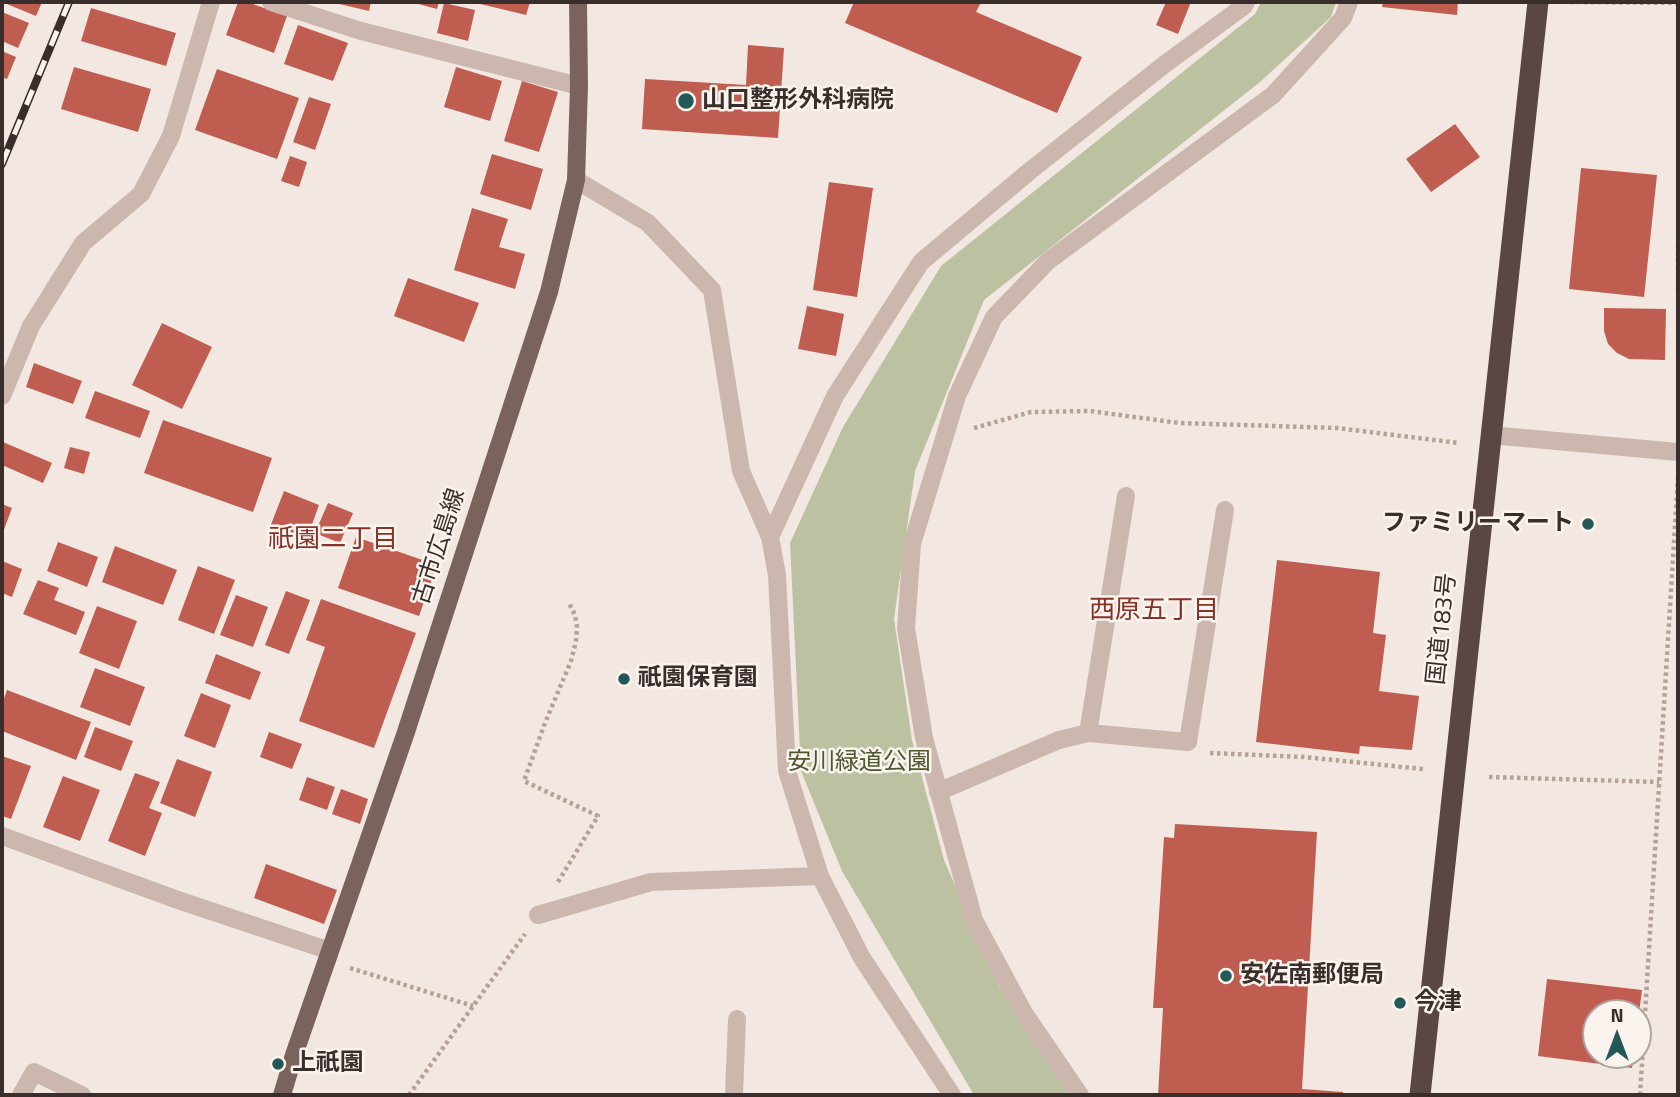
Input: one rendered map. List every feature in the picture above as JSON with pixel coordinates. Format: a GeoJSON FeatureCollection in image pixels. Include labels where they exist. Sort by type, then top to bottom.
{"type":"FeatureCollection","features":[{"type":"Feature","properties":{"kind":"highway","name":"国道183号"},"geometry":{"type":"LineString","coordinates":[[1420,1095],[1538,2]]}},
{"type":"Feature","properties":{"kind":"main road","name":"古市広島線"},"geometry":{"type":"LineString","coordinates":[[282,1095],[405,735],[549,292],[576,180],[579,2]]}},
{"type":"Feature","properties":{"kind":"street"},"geometry":{"type":"LineString","coordinates":[[2,396],[31,326],[83,243],[141,194],[171,136],[211,2]]}},
{"type":"Feature","properties":{"kind":"street"},"geometry":{"type":"LineString","coordinates":[[271,2],[361,31],[579,86]]}},
{"type":"Feature","properties":{"kind":"street"},"geometry":{"type":"LineString","coordinates":[[770,537],[835,396],[920,262],[1031,170],[1246,2]]}},
{"type":"Feature","properties":{"kind":"street"},"geometry":{"type":"LineString","coordinates":[[1080,1095],[1024,1013],[974,920],[924,738],[906,628],[912,544],[957,396],[994,317],[1048,261],[1273,95],[1343,18],[1349,2]]}},
{"type":"Feature","properties":{"kind":"street"},"geometry":{"type":"LineString","coordinates":[[576,180],[649,223],[712,290],[741,471],[770,537],[777,575],[787,771],[820,876],[862,958],[953,1095]]}},
{"type":"Feature","properties":{"kind":"street"},"geometry":{"type":"LineString","coordinates":[[1490,435],[1678,452]]}},
{"type":"Feature","properties":{"kind":"street"},"geometry":{"type":"LineString","coordinates":[[1088,733],[1126,496]]}},
{"type":"Feature","properties":{"kind":"street"},"geometry":{"type":"LineString","coordinates":[[938,792],[1059,740],[1088,733],[1188,743],[1225,510]]}},
{"type":"Feature","properties":{"kind":"street"},"geometry":{"type":"LineString","coordinates":[[2,836],[328,956]]}},
{"type":"Feature","properties":{"kind":"street"},"geometry":{"type":"LineString","coordinates":[[538,915],[651,882],[820,876]]}},
{"type":"Feature","properties":{"kind":"street"},"geometry":{"type":"LineString","coordinates":[[734,1095],[737,1019]]}},
{"type":"Feature","properties":{"kind":"street"},"geometry":{"type":"LineString","coordinates":[[21,1095],[34,1072],[82,1095]]}},
{"type":"Feature","properties":{"kind":"path"},"geometry":{"type":"LineString","coordinates":[[1570,2],[1678,3]]}},
{"type":"Feature","properties":{"kind":"path"},"geometry":{"type":"LineString","coordinates":[[1678,245],[1678,293]]}},
{"type":"Feature","properties":{"kind":"path"},"geometry":{"type":"LineString","coordinates":[[944,436],[1031,412],[1090,411],[1179,423],[1337,428],[1459,443]]}},
{"type":"Feature","properties":{"kind":"path"},"geometry":{"type":"LineString","coordinates":[[1640,1095],[1678,476]]}},
{"type":"Feature","properties":{"kind":"path"},"geometry":{"type":"LineString","coordinates":[[409,1095],[538,915],[598,816],[524,781],[544,723],[571,661],[577,627],[569,603]]}},
{"type":"Feature","properties":{"kind":"path"},"geometry":{"type":"LineString","coordinates":[[1188,743],[1201,753],[1304,757],[1423,769]]}},
{"type":"Feature","properties":{"kind":"path"},"geometry":{"type":"LineString","coordinates":[[1489,777],[1659,782]]}},
{"type":"Feature","properties":{"kind":"path"},"geometry":{"type":"LineString","coordinates":[[328,956],[473,1006]]}},
{"type":"Feature","properties":{"kind":"green space","name":"安川緑道公園"},"geometry":{"type":"Polygon","coordinates":[[[1261,2],[1336,2],[1331,17],[1260,82],[984,300],[915,471],[894,619],[912,740],[944,860],[999,986],[1069,1095],[974,1095],[842,871],[801,771],[790,543],[843,427],[941,266],[1255,14],[1261,2]]]}},
{"type":"Feature","properties":{"kind":"building"},"geometry":{"type":"Polygon","coordinates":[[[2,2],[42,2],[36,16],[2,2]]]}},
{"type":"Feature","properties":{"kind":"building"},"geometry":{"type":"Polygon","coordinates":[[[238,2],[247,2],[287,16],[274,53],[226,35],[238,2]]]}},
{"type":"Feature","properties":{"kind":"building"},"geometry":{"type":"Polygon","coordinates":[[[331,2],[371,2],[369,11],[331,2]]]}},
{"type":"Feature","properties":{"kind":"building"},"geometry":{"type":"Polygon","coordinates":[[[411,2],[439,2],[437,9],[411,2]]]}},
{"type":"Feature","properties":{"kind":"building"},"geometry":{"type":"Polygon","coordinates":[[[472,2],[530,2],[526,15],[472,2]]]}},
{"type":"Feature","properties":{"kind":"building"},"geometry":{"type":"Polygon","coordinates":[[[854,2],[981,2],[976,12],[1082,57],[1057,113],[845,23],[854,2]]]}},
{"type":"Feature","properties":{"kind":"building"},"geometry":{"type":"Polygon","coordinates":[[[1166,2],[1191,2],[1178,34],[1156,25],[1166,2]]]}},
{"type":"Feature","properties":{"kind":"building"},"geometry":{"type":"Polygon","coordinates":[[[1383,2],[1458,2],[1457,15],[1382,7],[1383,2]]]}},
{"type":"Feature","properties":{"kind":"building"},"geometry":{"type":"Polygon","coordinates":[[[444,3],[475,10],[468,41],[437,33],[444,3]]]}},
{"type":"Feature","properties":{"kind":"building"},"geometry":{"type":"Polygon","coordinates":[[[91,8],[176,33],[166,66],[81,41],[91,8]]]}},
{"type":"Feature","properties":{"kind":"building"},"geometry":{"type":"Polygon","coordinates":[[[2,12],[29,23],[18,48],[2,41],[2,12]]]}},
{"type":"Feature","properties":{"kind":"building"},"geometry":{"type":"Polygon","coordinates":[[[298,25],[348,43],[333,81],[284,64],[298,25]]]}},
{"type":"Feature","properties":{"kind":"building"},"geometry":{"type":"Polygon","coordinates":[[[748,45],[784,48],[778,138],[642,129],[645,79],[746,85],[748,45]]]}},
{"type":"Feature","properties":{"kind":"building"},"geometry":{"type":"Polygon","coordinates":[[[2,51],[16,57],[7,79],[2,77],[2,51]]]}},
{"type":"Feature","properties":{"kind":"building"},"geometry":{"type":"Polygon","coordinates":[[[74,67],[151,89],[138,132],[61,109],[74,67]]]}},
{"type":"Feature","properties":{"kind":"building"},"geometry":{"type":"Polygon","coordinates":[[[456,67],[502,81],[490,121],[444,107],[456,67]]]}},
{"type":"Feature","properties":{"kind":"building"},"geometry":{"type":"Polygon","coordinates":[[[217,69],[299,98],[277,159],[195,130],[217,69]]]}},
{"type":"Feature","properties":{"kind":"building"},"geometry":{"type":"Polygon","coordinates":[[[522,81],[558,92],[539,152],[504,141],[522,81]]]}},
{"type":"Feature","properties":{"kind":"building"},"geometry":{"type":"Polygon","coordinates":[[[309,97],[331,104],[315,150],[293,142],[309,97]]]}},
{"type":"Feature","properties":{"kind":"building"},"geometry":{"type":"Polygon","coordinates":[[[1455,124],[1480,157],[1431,192],[1406,159],[1455,124]]]}},
{"type":"Feature","properties":{"kind":"building"},"geometry":{"type":"Polygon","coordinates":[[[492,154],[543,169],[531,210],[480,194],[492,154]]]}},
{"type":"Feature","properties":{"kind":"building"},"geometry":{"type":"Polygon","coordinates":[[[290,156],[307,162],[299,187],[281,181],[290,156]]]}},
{"type":"Feature","properties":{"kind":"building"},"geometry":{"type":"Polygon","coordinates":[[[1581,168],[1657,175],[1644,297],[1569,289],[1581,168]]]}},
{"type":"Feature","properties":{"kind":"building"},"geometry":{"type":"Polygon","coordinates":[[[829,182],[873,188],[857,297],[813,290],[829,182]]]}},
{"type":"Feature","properties":{"kind":"building"},"geometry":{"type":"Polygon","coordinates":[[[472,208],[508,219],[499,247],[525,254],[515,289],[454,270],[472,208]]]}},
{"type":"Feature","properties":{"kind":"building"},"geometry":{"type":"Polygon","coordinates":[[[408,278],[479,303],[464,342],[394,316],[408,278]]]}},
{"type":"Feature","properties":{"kind":"building"},"geometry":{"type":"Polygon","coordinates":[[[807,306],[844,314],[836,356],[798,349],[807,306]]]}},
{"type":"Feature","properties":{"kind":"building"},"geometry":{"type":"Polygon","coordinates":[[[1604,308],[1666,309],[1665,360],[1629,359],[1617,353],[1608,344],[1604,331],[1604,308]]]}},
{"type":"Feature","properties":{"kind":"building"},"geometry":{"type":"Polygon","coordinates":[[[162,323],[212,347],[182,409],[132,385],[162,323]]]}},
{"type":"Feature","properties":{"kind":"building"},"geometry":{"type":"Polygon","coordinates":[[[34,363],[82,381],[73,404],[26,387],[34,363]]]}},
{"type":"Feature","properties":{"kind":"building"},"geometry":{"type":"Polygon","coordinates":[[[95,391],[150,411],[140,438],[85,418],[95,391]]]}},
{"type":"Feature","properties":{"kind":"building"},"geometry":{"type":"Polygon","coordinates":[[[163,420],[272,458],[253,512],[144,473],[163,420]]]}},
{"type":"Feature","properties":{"kind":"building"},"geometry":{"type":"Polygon","coordinates":[[[3,442],[52,463],[43,483],[2,465],[3,442]]]}},
{"type":"Feature","properties":{"kind":"building"},"geometry":{"type":"Polygon","coordinates":[[[70,447],[90,452],[84,474],[64,468],[70,447]]]}},
{"type":"Feature","properties":{"kind":"building"},"geometry":{"type":"Polygon","coordinates":[[[284,491],[319,505],[306,541],[270,527],[284,491]]]}},
{"type":"Feature","properties":{"kind":"building"},"geometry":{"type":"Polygon","coordinates":[[[328,503],[353,513],[340,543],[315,533],[328,503]]]}},
{"type":"Feature","properties":{"kind":"building"},"geometry":{"type":"Polygon","coordinates":[[[2,504],[12,508],[2,535],[2,504]]]}},
{"type":"Feature","properties":{"kind":"building"},"geometry":{"type":"Polygon","coordinates":[[[356,537],[437,565],[419,616],[338,588],[356,537]]]}},
{"type":"Feature","properties":{"kind":"building"},"geometry":{"type":"Polygon","coordinates":[[[58,542],[98,557],[87,587],[47,571],[58,542]]]}},
{"type":"Feature","properties":{"kind":"building"},"geometry":{"type":"Polygon","coordinates":[[[115,546],[177,570],[163,605],[102,582],[115,546]]]}},
{"type":"Feature","properties":{"kind":"building"},"geometry":{"type":"Polygon","coordinates":[[[1277,560],[1380,572],[1373,633],[1386,635],[1379,691],[1419,696],[1412,750],[1360,746],[1359,754],[1256,742],[1277,560]]]}},
{"type":"Feature","properties":{"kind":"building"},"geometry":{"type":"Polygon","coordinates":[[[2,561],[22,569],[12,597],[2,593],[2,561]]]}},
{"type":"Feature","properties":{"kind":"building"},"geometry":{"type":"Polygon","coordinates":[[[198,566],[235,580],[214,634],[178,620],[198,566]]]}},
{"type":"Feature","properties":{"kind":"building"},"geometry":{"type":"Polygon","coordinates":[[[38,580],[59,588],[54,600],[85,612],[76,635],[23,614],[38,580]]]}},
{"type":"Feature","properties":{"kind":"building"},"geometry":{"type":"Polygon","coordinates":[[[286,591],[310,600],[289,654],[265,645],[286,591]]]}},
{"type":"Feature","properties":{"kind":"building"},"geometry":{"type":"Polygon","coordinates":[[[236,595],[268,607],[253,647],[220,635],[236,595]]]}},
{"type":"Feature","properties":{"kind":"building"},"geometry":{"type":"Polygon","coordinates":[[[321,599],[416,633],[374,748],[299,721],[325,647],[306,640],[321,599]]]}},
{"type":"Feature","properties":{"kind":"building"},"geometry":{"type":"Polygon","coordinates":[[[97,606],[137,621],[119,669],[79,653],[97,606]]]}},
{"type":"Feature","properties":{"kind":"building"},"geometry":{"type":"Polygon","coordinates":[[[216,654],[261,672],[250,700],[205,683],[216,654]]]}},
{"type":"Feature","properties":{"kind":"building"},"geometry":{"type":"Polygon","coordinates":[[[95,668],[145,687],[130,726],[80,707],[95,668]]]}},
{"type":"Feature","properties":{"kind":"building"},"geometry":{"type":"Polygon","coordinates":[[[7,690],[91,722],[76,760],[2,731],[2,704],[7,690]]]}},
{"type":"Feature","properties":{"kind":"building"},"geometry":{"type":"Polygon","coordinates":[[[201,693],[231,705],[215,748],[184,736],[201,693]]]}},
{"type":"Feature","properties":{"kind":"building"},"geometry":{"type":"Polygon","coordinates":[[[95,727],[133,741],[121,771],[84,757],[95,727]]]}},
{"type":"Feature","properties":{"kind":"building"},"geometry":{"type":"Polygon","coordinates":[[[269,732],[302,744],[292,769],[260,757],[269,732]]]}},
{"type":"Feature","properties":{"kind":"building"},"geometry":{"type":"Polygon","coordinates":[[[2,756],[31,766],[11,819],[2,816],[2,756]]]}},
{"type":"Feature","properties":{"kind":"building"},"geometry":{"type":"Polygon","coordinates":[[[177,759],[212,772],[195,817],[160,803],[177,759]]]}},
{"type":"Feature","properties":{"kind":"building"},"geometry":{"type":"Polygon","coordinates":[[[135,773],[160,782],[149,808],[162,813],[145,856],[108,841],[135,773]]]}},
{"type":"Feature","properties":{"kind":"building"},"geometry":{"type":"Polygon","coordinates":[[[63,776],[100,790],[80,841],[43,827],[63,776]]]}},
{"type":"Feature","properties":{"kind":"building"},"geometry":{"type":"Polygon","coordinates":[[[307,777],[335,787],[327,810],[299,800],[307,777]]]}},
{"type":"Feature","properties":{"kind":"building"},"geometry":{"type":"Polygon","coordinates":[[[341,789],[368,799],[360,824],[332,814],[341,789]]]}},
{"type":"Feature","properties":{"kind":"building"},"geometry":{"type":"Polygon","coordinates":[[[1175,824],[1317,832],[1302,1089],[1343,1092],[1343,1095],[1158,1095],[1163,1008],[1153,1008],[1164,837],[1174,838],[1175,824]]]}},
{"type":"Feature","properties":{"kind":"building"},"geometry":{"type":"Polygon","coordinates":[[[266,864],[337,890],[324,924],[254,898],[266,864]]]}},
{"type":"Feature","properties":{"kind":"building"},"geometry":{"type":"Polygon","coordinates":[[[1547,979],[1642,990],[1641,999],[1582,999],[1582,1062],[1538,1056],[1547,979]]]}},
{"type":"Feature","properties":{"kind":"railway"},"geometry":{"type":"LineString","coordinates":[[2,164],[69,2]]}},
{"type":"Feature","properties":{"kind":"place","name":"山口整形外科病院"},"geometry":{"type":"Point","coordinates":[686,101]}},
{"type":"Feature","properties":{"kind":"place","name":"ファミリーマート"},"geometry":{"type":"Point","coordinates":[1588,524]}},
{"type":"Feature","properties":{"kind":"place","name":"祇園保育園"},"geometry":{"type":"Point","coordinates":[624,679]}},
{"type":"Feature","properties":{"kind":"place","name":"安佐南郵便局"},"geometry":{"type":"Point","coordinates":[1226,976]}},
{"type":"Feature","properties":{"kind":"place","name":"今津"},"geometry":{"type":"Point","coordinates":[1400,1003]}},
{"type":"Feature","properties":{"kind":"place","name":"上祇園"},"geometry":{"type":"Point","coordinates":[278,1064]}},
{"type":"Feature","properties":{"kind":"district","name":"祇園二丁目"},"geometry":{"type":"Point","coordinates":[333,541]}},
{"type":"Feature","properties":{"kind":"district","name":"西原五丁目"},"geometry":{"type":"Point","coordinates":[1154,612]}}]}
